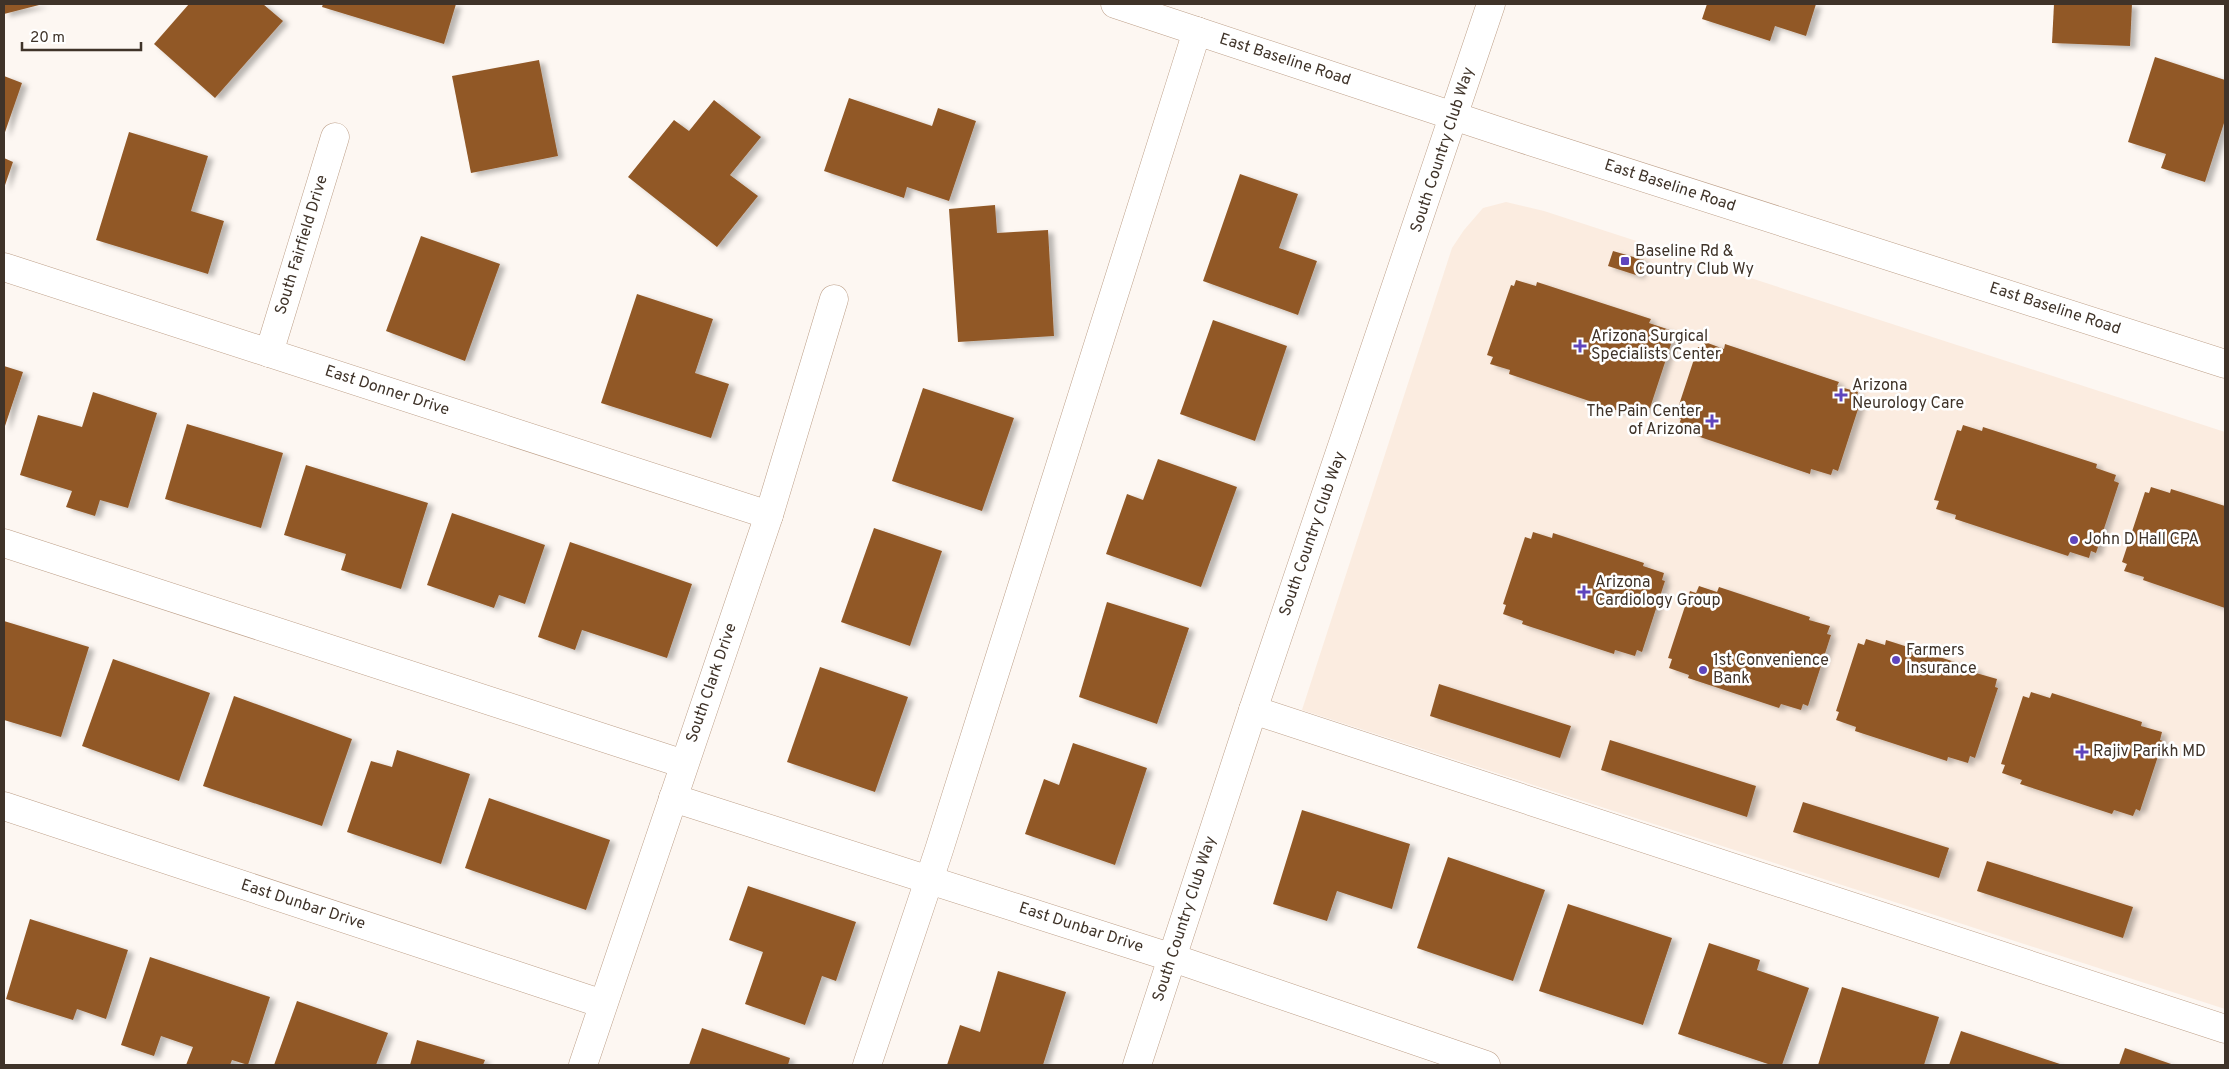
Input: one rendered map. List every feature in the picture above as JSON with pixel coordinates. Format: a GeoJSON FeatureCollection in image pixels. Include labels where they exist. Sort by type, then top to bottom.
{"type":"FeatureCollection","features":[{"type":"Feature","properties":{"kind":"street","name":"East Baseline Road"},"geometry":{"type":"LineString","coordinates":[[1115,4],[1454,116],[2225,364]]}},
{"type":"Feature","properties":{"kind":"street","name":"South Country Club Way"},"geometry":{"type":"LineString","coordinates":[[1137,1065],[1253,710],[1491,4]]}},
{"type":"Feature","properties":{"kind":"street"},"geometry":{"type":"LineString","coordinates":[[867,1065],[929,879],[1198,31]]}},
{"type":"Feature","properties":{"kind":"street","name":"South Fairfield Drive"},"geometry":{"type":"LineString","coordinates":[[270,353],[335,137]]}},
{"type":"Feature","properties":{"kind":"street","name":"East Donner Drive"},"geometry":{"type":"LineString","coordinates":[[4,267],[769,515]]}},
{"type":"Feature","properties":{"kind":"street","name":"South Clark Drive"},"geometry":{"type":"LineString","coordinates":[[583,1065],[769,515],[834,299]]}},
{"type":"Feature","properties":{"kind":"street"},"geometry":{"type":"LineString","coordinates":[[4,543],[684,764]]}},
{"type":"Feature","properties":{"kind":"street"},"geometry":{"type":"LineString","coordinates":[[1253,710],[2225,1029]]}},
{"type":"Feature","properties":{"kind":"street","name":"East Dunbar Drive"},"geometry":{"type":"LineString","coordinates":[[674,798],[1173,958],[1435,1057],[1486,1065]]}},
{"type":"Feature","properties":{"kind":"street","name":"East Dunbar Drive"},"geometry":{"type":"LineString","coordinates":[[4,806],[603,1004]]}},
{"type":"Feature","properties":{"kind":"shaded area"},"geometry":{"type":"Polygon","coordinates":[[[1506,202],[1544,211],[2225,432],[2225,1009],[1302,710],[1452,248],[1464,230],[1483,208],[1506,202]]]}},
{"type":"Feature","properties":{"kind":"building"},"geometry":{"type":"Polygon","coordinates":[[[4,4],[43,4],[4,14],[4,4]]]}},
{"type":"Feature","properties":{"kind":"building"},"geometry":{"type":"Polygon","coordinates":[[[189,4],[263,4],[283,21],[215,98],[154,44],[189,4]]]}},
{"type":"Feature","properties":{"kind":"building"},"geometry":{"type":"Polygon","coordinates":[[[323,4],[456,4],[444,44],[322,7],[323,4]]]}},
{"type":"Feature","properties":{"kind":"building"},"geometry":{"type":"Polygon","coordinates":[[[1707,4],[1816,4],[1806,36],[1775,26],[1770,41],[1702,19],[1707,4]]]}},
{"type":"Feature","properties":{"kind":"building"},"geometry":{"type":"Polygon","coordinates":[[[2054,4],[2132,4],[2130,46],[2052,43],[2054,4]]]}},
{"type":"Feature","properties":{"kind":"building"},"geometry":{"type":"Polygon","coordinates":[[[2155,57],[2225,80],[2225,120],[2205,182],[2161,168],[2166,154],[2128,142],[2155,57]]]}},
{"type":"Feature","properties":{"kind":"building"},"geometry":{"type":"Polygon","coordinates":[[[539,60],[558,156],[471,173],[452,76],[539,60]]]}},
{"type":"Feature","properties":{"kind":"building"},"geometry":{"type":"Polygon","coordinates":[[[4,76],[22,83],[4,135],[4,76]]]}},
{"type":"Feature","properties":{"kind":"building"},"geometry":{"type":"Polygon","coordinates":[[[849,98],[932,126],[938,108],[976,121],[949,201],[907,187],[904,198],[824,171],[849,98]]]}},
{"type":"Feature","properties":{"kind":"building"},"geometry":{"type":"Polygon","coordinates":[[[714,100],[761,137],[730,175],[758,196],[717,247],[628,177],[674,120],[689,131],[714,100]]]}},
{"type":"Feature","properties":{"kind":"building"},"geometry":{"type":"Polygon","coordinates":[[[129,132],[208,156],[191,211],[224,221],[208,274],[96,240],[129,132]]]}},
{"type":"Feature","properties":{"kind":"building"},"geometry":{"type":"Polygon","coordinates":[[[4,158],[13,162],[4,188],[4,158]]]}},
{"type":"Feature","properties":{"kind":"building"},"geometry":{"type":"Polygon","coordinates":[[[1240,174],[1298,194],[1279,248],[1317,261],[1298,315],[1203,281],[1240,174]]]}},
{"type":"Feature","properties":{"kind":"building"},"geometry":{"type":"Polygon","coordinates":[[[995,205],[997,233],[1048,230],[1054,336],[958,342],[949,209],[995,205]]]}},
{"type":"Feature","properties":{"kind":"building"},"geometry":{"type":"Polygon","coordinates":[[[421,236],[500,264],[465,361],[386,331],[421,236]]]}},
{"type":"Feature","properties":{"kind":"building"},"geometry":{"type":"Polygon","coordinates":[[[1613,251],[1644,260],[1639,276],[1608,266],[1613,251]]]}},
{"type":"Feature","properties":{"kind":"building","name":"Arizona Surgical Specialists Center"},"geometry":{"type":"Polygon","coordinates":[[[1516,280],[1536,286],[1537,282],[1651,319],[1649,323],[1670,330],[1668,336],[1673,338],[1650,408],[1645,407],[1643,413],[1623,407],[1622,412],[1509,374],[1510,370],[1490,364],[1493,357],[1487,355],[1511,285],[1514,286],[1516,280]]]}},
{"type":"Feature","properties":{"kind":"building"},"geometry":{"type":"Polygon","coordinates":[[[637,294],[713,319],[695,373],[729,384],[711,438],[601,403],[637,294]]]}},
{"type":"Feature","properties":{"kind":"building"},"geometry":{"type":"Polygon","coordinates":[[[1213,320],[1287,346],[1255,441],[1180,414],[1213,320]]]}},
{"type":"Feature","properties":{"kind":"building"},"geometry":{"type":"Polygon","coordinates":[[[1705,342],[1724,349],[1725,344],[1839,382],[1837,386],[1858,392],[1856,399],[1861,400],[1838,471],[1833,469],[1831,475],[1811,469],[1810,474],[1697,436],[1698,433],[1678,427],[1681,419],[1675,417],[1698,347],[1702,348],[1705,342]]]}},
{"type":"Feature","properties":{"kind":"building"},"geometry":{"type":"Polygon","coordinates":[[[4,366],[23,372],[4,429],[4,366]]]}},
{"type":"Feature","properties":{"kind":"building"},"geometry":{"type":"Polygon","coordinates":[[[923,388],[1014,418],[982,511],[892,481],[923,388]]]}},
{"type":"Feature","properties":{"kind":"building"},"geometry":{"type":"Polygon","coordinates":[[[93,392],[157,413],[128,508],[100,500],[95,516],[66,507],[72,491],[20,475],[38,415],[82,427],[93,392]]]}},
{"type":"Feature","properties":{"kind":"building"},"geometry":{"type":"Polygon","coordinates":[[[187,424],[283,453],[261,528],[165,499],[187,424]]]}},
{"type":"Feature","properties":{"kind":"building"},"geometry":{"type":"Polygon","coordinates":[[[1963,425],[1982,431],[1983,427],[2097,464],[2096,468],[2116,475],[2114,481],[2119,483],[2096,553],[2091,551],[2089,558],[2070,552],[2068,556],[1955,519],[1956,515],[1936,509],[1939,501],[1934,500],[1957,430],[1961,431],[1963,425]]]}},
{"type":"Feature","properties":{"kind":"building"},"geometry":{"type":"Polygon","coordinates":[[[1158,459],[1237,487],[1201,587],[1106,554],[1127,494],[1143,500],[1158,459]]]}},
{"type":"Feature","properties":{"kind":"building"},"geometry":{"type":"Polygon","coordinates":[[[306,465],[428,503],[401,589],[341,570],[346,554],[284,535],[306,465]]]}},
{"type":"Feature","properties":{"kind":"building"},"geometry":{"type":"Polygon","coordinates":[[[2151,487],[2170,493],[2171,489],[2225,506],[2225,608],[2143,580],[2144,577],[2124,571],[2127,564],[2122,562],[2145,492],[2149,493],[2151,487]]]}},
{"type":"Feature","properties":{"kind":"building"},"geometry":{"type":"Polygon","coordinates":[[[452,513],[545,545],[525,604],[499,595],[494,608],[427,585],[452,513]]]}},
{"type":"Feature","properties":{"kind":"building"},"geometry":{"type":"Polygon","coordinates":[[[874,528],[942,551],[910,646],[841,622],[874,528]]]}},
{"type":"Feature","properties":{"kind":"building","name":"Arizona Cardiology Group"},"geometry":{"type":"Polygon","coordinates":[[[1533,532],[1552,538],[1553,533],[1644,563],[1643,566],[1664,573],[1662,580],[1665,581],[1642,652],[1637,650],[1635,656],[1615,650],[1614,654],[1522,624],[1523,621],[1503,614],[1506,605],[1503,604],[1525,537],[1531,539],[1533,532]]]}},
{"type":"Feature","properties":{"kind":"building"},"geometry":{"type":"Polygon","coordinates":[[[570,542],[692,584],[667,658],[582,630],[575,650],[538,637],[570,542]]]}},
{"type":"Feature","properties":{"kind":"building"},"geometry":{"type":"Polygon","coordinates":[[[1699,586],[1717,592],[1719,587],[1810,617],[1809,620],[1830,626],[1827,634],[1831,635],[1808,706],[1803,704],[1801,710],[1781,704],[1779,708],[1688,678],[1689,675],[1669,668],[1672,659],[1668,658],[1690,591],[1696,593],[1699,586]]]}},
{"type":"Feature","properties":{"kind":"building"},"geometry":{"type":"Polygon","coordinates":[[[1107,602],[1189,628],[1157,724],[1079,697],[1107,602]]]}},
{"type":"Feature","properties":{"kind":"building"},"geometry":{"type":"Polygon","coordinates":[[[4,621],[89,647],[61,737],[4,720],[4,621]]]}},
{"type":"Feature","properties":{"kind":"building"},"geometry":{"type":"Polygon","coordinates":[[[1866,639],[1885,645],[1886,640],[1977,669],[1976,673],[1997,679],[1995,687],[1998,688],[1975,758],[1970,756],[1968,763],[1948,757],[1947,761],[1855,731],[1856,727],[1836,720],[1839,712],[1836,711],[1858,643],[1864,645],[1866,639]]]}},
{"type":"Feature","properties":{"kind":"building"},"geometry":{"type":"Polygon","coordinates":[[[113,659],[210,693],[179,781],[82,746],[113,659]]]}},
{"type":"Feature","properties":{"kind":"building"},"geometry":{"type":"Polygon","coordinates":[[[820,667],[908,697],[875,792],[787,762],[820,667]]]}},
{"type":"Feature","properties":{"kind":"building"},"geometry":{"type":"Polygon","coordinates":[[[1439,684],[1571,726],[1560,758],[1430,716],[1439,684]]]}},
{"type":"Feature","properties":{"kind":"building","name":"Rajiv Parikh MD"},"geometry":{"type":"Polygon","coordinates":[[[2031,692],[2050,698],[2052,693],[2142,722],[2141,726],[2162,732],[2160,740],[2163,741],[2140,811],[2136,809],[2133,816],[2114,810],[2112,814],[2020,784],[2022,780],[2002,773],[2005,765],[2001,764],[2023,696],[2029,698],[2031,692]]]}},
{"type":"Feature","properties":{"kind":"building"},"geometry":{"type":"Polygon","coordinates":[[[234,696],[352,739],[322,826],[203,786],[234,696]]]}},
{"type":"Feature","properties":{"kind":"building"},"geometry":{"type":"Polygon","coordinates":[[[1610,740],[1756,786],[1747,817],[1601,770],[1610,740]]]}},
{"type":"Feature","properties":{"kind":"building"},"geometry":{"type":"Polygon","coordinates":[[[1073,743],[1147,768],[1115,865],[1025,834],[1044,779],[1059,785],[1073,743]]]}},
{"type":"Feature","properties":{"kind":"building"},"geometry":{"type":"Polygon","coordinates":[[[397,750],[470,774],[441,864],[347,832],[371,761],[392,767],[397,750]]]}},
{"type":"Feature","properties":{"kind":"building"},"geometry":{"type":"Polygon","coordinates":[[[489,798],[610,840],[586,910],[465,868],[489,798]]]}},
{"type":"Feature","properties":{"kind":"building"},"geometry":{"type":"Polygon","coordinates":[[[1803,802],[1949,848],[1939,878],[1793,832],[1803,802]]]}},
{"type":"Feature","properties":{"kind":"building"},"geometry":{"type":"Polygon","coordinates":[[[1302,810],[1410,844],[1392,909],[1337,891],[1327,921],[1273,904],[1302,810]]]}},
{"type":"Feature","properties":{"kind":"building"},"geometry":{"type":"Polygon","coordinates":[[[1448,857],[1545,890],[1513,981],[1417,948],[1448,857]]]}},
{"type":"Feature","properties":{"kind":"building"},"geometry":{"type":"Polygon","coordinates":[[[1987,861],[2133,907],[2123,938],[1977,891],[1987,861]]]}},
{"type":"Feature","properties":{"kind":"building"},"geometry":{"type":"Polygon","coordinates":[[[748,886],[856,922],[836,981],[822,976],[805,1025],[745,1004],[763,952],[729,940],[748,886]]]}},
{"type":"Feature","properties":{"kind":"building"},"geometry":{"type":"Polygon","coordinates":[[[1568,904],[1672,938],[1643,1025],[1539,991],[1568,904]]]}},
{"type":"Feature","properties":{"kind":"building"},"geometry":{"type":"Polygon","coordinates":[[[30,919],[128,950],[106,1019],[77,1009],[73,1020],[6,999],[30,919]]]}},
{"type":"Feature","properties":{"kind":"building"},"geometry":{"type":"Polygon","coordinates":[[[1709,943],[1760,960],[1757,970],[1809,988],[1782,1065],[1771,1065],[1678,1034],[1709,943]]]}},
{"type":"Feature","properties":{"kind":"building"},"geometry":{"type":"Polygon","coordinates":[[[150,957],[270,997],[248,1065],[232,1060],[230,1065],[186,1065],[193,1047],[161,1036],[154,1056],[121,1045],[150,957]]]}},
{"type":"Feature","properties":{"kind":"building"},"geometry":{"type":"Polygon","coordinates":[[[998,971],[1066,992],[1043,1065],[947,1065],[960,1025],[980,1032],[998,971]]]}},
{"type":"Feature","properties":{"kind":"building"},"geometry":{"type":"Polygon","coordinates":[[[1842,987],[1939,1017],[1924,1065],[1818,1065],[1842,987]]]}},
{"type":"Feature","properties":{"kind":"building"},"geometry":{"type":"Polygon","coordinates":[[[297,1001],[388,1033],[376,1065],[274,1065],[297,1001]]]}},
{"type":"Feature","properties":{"kind":"building"},"geometry":{"type":"Polygon","coordinates":[[[702,1028],[790,1058],[788,1065],[689,1065],[702,1028]]]}},
{"type":"Feature","properties":{"kind":"building"},"geometry":{"type":"Polygon","coordinates":[[[1961,1031],[2063,1065],[1949,1065],[1961,1031]]]}},
{"type":"Feature","properties":{"kind":"building"},"geometry":{"type":"Polygon","coordinates":[[[417,1040],[485,1060],[483,1065],[410,1065],[417,1040]]]}},
{"type":"Feature","properties":{"kind":"building"},"geometry":{"type":"Polygon","coordinates":[[[2125,1048],[2174,1065],[2119,1065],[2125,1048]]]}},
{"type":"Feature","properties":{"kind":"place","name":"Baseline Rd & Country Club Wy"},"geometry":{"type":"Point","coordinates":[1625,261]}},
{"type":"Feature","properties":{"kind":"place","name":"Arizona Surgical Specialists Center"},"geometry":{"type":"Point","coordinates":[1580,346]}},
{"type":"Feature","properties":{"kind":"place","name":"Arizona Neurology Care"},"geometry":{"type":"Point","coordinates":[1841,395]}},
{"type":"Feature","properties":{"kind":"place","name":"The Pain Center of Arizona"},"geometry":{"type":"Point","coordinates":[1712,421]}},
{"type":"Feature","properties":{"kind":"place","name":"John D Hall CPA"},"geometry":{"type":"Point","coordinates":[2074,540]}},
{"type":"Feature","properties":{"kind":"place","name":"Arizona Cardiology Group"},"geometry":{"type":"Point","coordinates":[1584,592]}},
{"type":"Feature","properties":{"kind":"place","name":"Farmers Insurance"},"geometry":{"type":"Point","coordinates":[1896,660]}},
{"type":"Feature","properties":{"kind":"place","name":"1st Convenience Bank"},"geometry":{"type":"Point","coordinates":[1703,670]}},
{"type":"Feature","properties":{"kind":"place","name":"Rajiv Parikh MD"},"geometry":{"type":"Point","coordinates":[2082,752]}}]}
